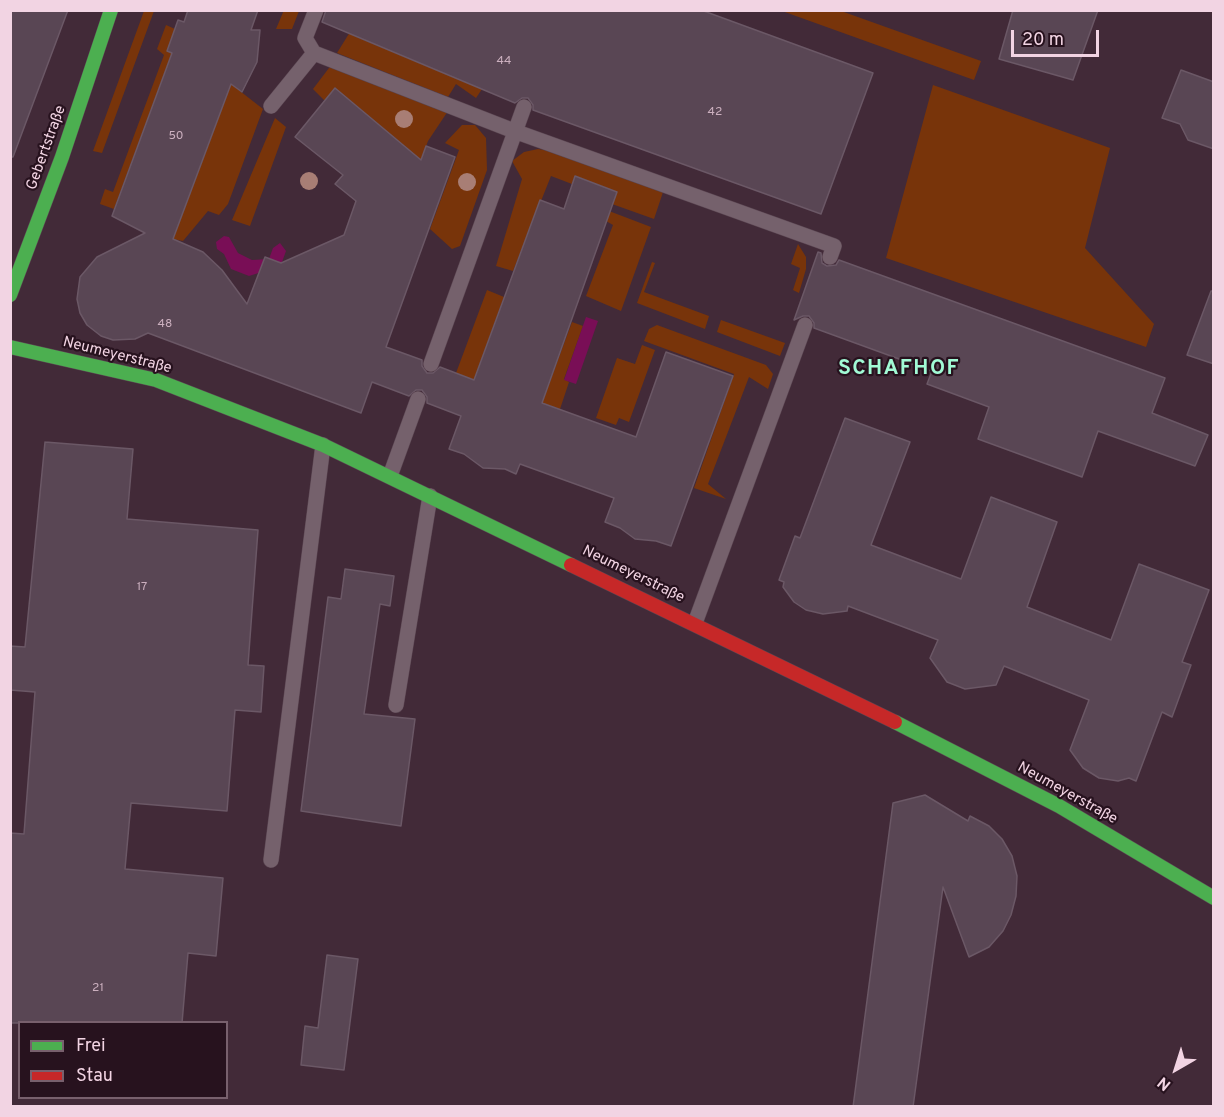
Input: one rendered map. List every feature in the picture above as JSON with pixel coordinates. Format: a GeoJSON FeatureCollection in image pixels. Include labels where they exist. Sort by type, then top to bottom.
{"type":"FeatureCollection","features":[{"type":"Feature","properties":{"kind":"street","name":"Gebertstraße"},"geometry":{"type":"LineString","coordinates":[[10,295],[62,157],[111,10]]}},
{"type":"Feature","properties":{"kind":"street","name":"Neumeyerstraße"},"geometry":{"type":"LineString","coordinates":[[10,346],[156,380],[323,445],[695,623],[1059,806],[1214,898]]}},
{"type":"Feature","properties":{"kind":"lane"},"geometry":{"type":"LineString","coordinates":[[316,10],[305,38],[314,53],[514,131],[834,246],[830,257]]}},
{"type":"Feature","properties":{"kind":"lane"},"geometry":{"type":"LineString","coordinates":[[271,106],[314,53]]}},
{"type":"Feature","properties":{"kind":"lane"},"geometry":{"type":"LineString","coordinates":[[431,364],[524,106]]}},
{"type":"Feature","properties":{"kind":"lane"},"geometry":{"type":"LineString","coordinates":[[695,623],[805,325]]}},
{"type":"Feature","properties":{"kind":"lane"},"geometry":{"type":"LineString","coordinates":[[390,476],[418,399]]}},
{"type":"Feature","properties":{"kind":"lane"},"geometry":{"type":"LineString","coordinates":[[271,860],[323,445]]}},
{"type":"Feature","properties":{"kind":"lane"},"geometry":{"type":"LineString","coordinates":[[396,705],[430,496]]}},
{"type":"Feature","properties":{"kind":"shaded area"},"geometry":{"type":"Polygon","coordinates":[[[284,10],[299,11],[292,29],[276,29],[284,10]]]}},
{"type":"Feature","properties":{"kind":"shaded area"},"geometry":{"type":"Polygon","coordinates":[[[144,11],[154,11],[102,153],[93,151],[144,11]]]}},
{"type":"Feature","properties":{"kind":"shaded area"},"geometry":{"type":"Polygon","coordinates":[[[363,11],[354,36],[482,89],[476,98],[456,84],[448,97],[337,53],[363,11]]]}},
{"type":"Feature","properties":{"kind":"shaded area"},"geometry":{"type":"Polygon","coordinates":[[[782,11],[841,11],[981,61],[974,80],[782,11]]]}},
{"type":"Feature","properties":{"kind":"shaded area"},"geometry":{"type":"Polygon","coordinates":[[[166,25],[175,29],[172,53],[114,209],[100,204],[105,189],[113,192],[164,55],[157,49],[166,25]]]}},
{"type":"Feature","properties":{"kind":"shaded area"},"geometry":{"type":"Polygon","coordinates":[[[332,64],[448,111],[428,141],[421,160],[335,88],[325,101],[313,89],[332,64]]]}},
{"type":"Feature","properties":{"kind":"shaded area"},"geometry":{"type":"Polygon","coordinates":[[[231,84],[263,109],[228,204],[219,215],[208,211],[183,241],[173,239],[231,84]]]}},
{"type":"Feature","properties":{"kind":"shaded area"},"geometry":{"type":"Polygon","coordinates":[[[933,85],[1110,148],[1085,248],[1154,324],[1146,347],[886,258],[933,85]]]}},
{"type":"Feature","properties":{"kind":"shaded area"},"geometry":{"type":"Polygon","coordinates":[[[275,118],[286,127],[250,226],[232,220],[275,118]]]}},
{"type":"Feature","properties":{"kind":"shaded area"},"geometry":{"type":"Polygon","coordinates":[[[462,125],[475,125],[486,138],[487,170],[460,246],[452,249],[430,229],[459,150],[445,143],[462,125]]]}},
{"type":"Feature","properties":{"kind":"shaded area"},"geometry":{"type":"Polygon","coordinates":[[[538,149],[550,151],[663,192],[654,219],[612,204],[617,192],[575,176],[572,184],[551,176],[513,271],[496,266],[522,179],[512,161],[524,152],[538,149]]]}},
{"type":"Feature","properties":{"kind":"shaded area"},"geometry":{"type":"Polygon","coordinates":[[[609,211],[651,227],[621,311],[586,296],[613,225],[606,221],[609,211]]]}},
{"type":"Feature","properties":{"kind":"shaded area"},"geometry":{"type":"Polygon","coordinates":[[[224,236],[229,237],[238,253],[252,260],[269,259],[273,248],[280,243],[286,251],[282,262],[268,270],[249,276],[231,269],[224,254],[217,249],[216,242],[224,236]]]}},
{"type":"Feature","properties":{"kind":"shaded area"},"geometry":{"type":"Polygon","coordinates":[[[798,244],[806,257],[806,269],[799,293],[793,290],[800,268],[791,264],[798,244]]]}},
{"type":"Feature","properties":{"kind":"shaded area"},"geometry":{"type":"Polygon","coordinates":[[[652,262],[655,263],[644,292],[709,316],[705,329],[637,303],[652,262]]]}},
{"type":"Feature","properties":{"kind":"shaded area"},"geometry":{"type":"Polygon","coordinates":[[[487,290],[504,297],[474,380],[456,373],[487,290]]]}},
{"type":"Feature","properties":{"kind":"shaded area"},"geometry":{"type":"Polygon","coordinates":[[[586,317],[598,321],[576,384],[564,380],[586,317]]]}},
{"type":"Feature","properties":{"kind":"shaded area"},"geometry":{"type":"Polygon","coordinates":[[[721,320],[785,343],[780,356],[717,332],[721,320]]]}},
{"type":"Feature","properties":{"kind":"shaded area"},"geometry":{"type":"Polygon","coordinates":[[[572,322],[583,326],[564,379],[569,382],[560,409],[542,403],[572,322]]]}},
{"type":"Feature","properties":{"kind":"shaded area"},"geometry":{"type":"Polygon","coordinates":[[[657,325],[766,365],[773,374],[768,389],[749,377],[708,484],[726,499],[694,488],[734,374],[644,341],[649,329],[657,325]]]}},
{"type":"Feature","properties":{"kind":"shaded area"},"geometry":{"type":"Polygon","coordinates":[[[642,345],[655,350],[629,422],[619,418],[616,425],[596,418],[617,358],[635,364],[642,345]]]}},
{"type":"Feature","properties":{"kind":"building"},"geometry":{"type":"Polygon","coordinates":[[[10,10],[68,10],[13,157],[10,157],[10,10]]]}},
{"type":"Feature","properties":{"kind":"building"},"geometry":{"type":"Polygon","coordinates":[[[188,10],[258,10],[251,30],[260,30],[257,62],[242,92],[231,84],[173,239],[203,252],[222,270],[247,304],[265,257],[281,263],[344,235],[356,201],[335,184],[343,175],[295,137],[335,88],[421,160],[426,146],[455,157],[386,347],[422,360],[422,366],[427,373],[433,373],[440,367],[474,380],[540,200],[564,209],[575,176],[617,192],[542,403],[636,437],[666,352],[733,376],[671,546],[656,541],[635,539],[620,528],[605,522],[614,498],[520,464],[516,474],[505,469],[483,468],[464,454],[449,449],[461,416],[427,403],[427,397],[422,390],[416,390],[409,396],[372,382],[361,413],[148,333],[135,339],[113,340],[101,336],[87,325],[80,313],[77,299],[80,277],[97,257],[145,233],[112,216],[172,53],[167,51],[178,20],[184,22],[188,10]]]}},
{"type":"Feature","properties":{"kind":"building"},"geometry":{"type":"Polygon","coordinates":[[[326,10],[701,10],[873,73],[821,214],[533,110],[533,105],[528,98],[522,98],[515,103],[322,22],[326,10]]]}},
{"type":"Feature","properties":{"kind":"building"},"geometry":{"type":"Polygon","coordinates":[[[1013,10],[1098,10],[1073,80],[999,59],[1013,10]]]}},
{"type":"Feature","properties":{"kind":"building"},"geometry":{"type":"Polygon","coordinates":[[[1181,70],[1214,82],[1214,149],[1188,140],[1180,124],[1162,118],[1181,70]]]}},
{"type":"Feature","properties":{"kind":"building"},"geometry":{"type":"Polygon","coordinates":[[[818,252],[821,253],[822,263],[827,266],[836,265],[839,260],[1165,378],[1152,413],[1208,435],[1195,466],[1098,431],[1082,477],[978,439],[989,407],[927,384],[932,371],[814,328],[814,323],[809,316],[794,320],[818,252]]]}},
{"type":"Feature","properties":{"kind":"building"},"geometry":{"type":"Polygon","coordinates":[[[1211,291],[1214,291],[1214,364],[1187,355],[1211,291]]]}},
{"type":"Feature","properties":{"kind":"building"},"geometry":{"type":"Polygon","coordinates":[[[845,418],[910,442],[871,545],[961,579],[991,497],[1057,522],[1027,607],[1111,640],[1139,564],[1209,590],[1182,662],[1191,665],[1172,717],[1162,712],[1136,781],[1129,778],[1118,781],[1099,778],[1083,768],[1070,750],[1089,700],[1004,666],[996,685],[965,689],[947,682],[930,658],[938,640],[848,606],[847,611],[823,614],[806,610],[794,602],[783,587],[784,582],[779,580],[795,536],[800,538],[845,418]]]}},
{"type":"Feature","properties":{"kind":"building"},"geometry":{"type":"Polygon","coordinates":[[[45,442],[133,449],[127,519],[258,530],[248,665],[264,666],[261,712],[235,710],[227,811],[131,803],[125,869],[223,878],[216,956],[188,953],[182,1021],[18,1021],[18,1023],[10,1023],[10,833],[24,834],[35,692],[10,690],[10,646],[25,647],[45,442]]]}},
{"type":"Feature","properties":{"kind":"building"},"geometry":{"type":"Polygon","coordinates":[[[345,569],[394,576],[390,606],[380,604],[364,714],[415,719],[401,826],[301,811],[328,597],[341,599],[345,569]]]}},
{"type":"Feature","properties":{"kind":"building"},"geometry":{"type":"Polygon","coordinates":[[[925,795],[968,821],[970,816],[989,826],[1002,839],[1012,856],[1017,876],[1016,896],[1011,915],[1003,931],[989,947],[969,957],[943,887],[913,1107],[853,1107],[893,803],[925,795]]]}},
{"type":"Feature","properties":{"kind":"building"},"geometry":{"type":"Polygon","coordinates":[[[327,955],[358,959],[344,1070],[301,1065],[305,1026],[318,1028],[327,955]]]}},
{"type":"Feature","properties":{"kind":"traffic: fast"},"geometry":{"type":"LineString","coordinates":[[10,295],[62,157],[111,10]]}},
{"type":"Feature","properties":{"kind":"traffic: fast"},"geometry":{"type":"LineString","coordinates":[[10,347],[156,380],[323,445],[571,565]]}},
{"type":"Feature","properties":{"kind":"traffic: fast"},"geometry":{"type":"LineString","coordinates":[[895,722],[1059,806],[1214,898]]}},
{"type":"Feature","properties":{"kind":"traffic: jam"},"geometry":{"type":"LineString","coordinates":[[571,565],[895,722]]}},
{"type":"Feature","properties":{"kind":"district","name":"SCHAFHOF"},"geometry":{"type":"Point","coordinates":[899,370]}}]}
